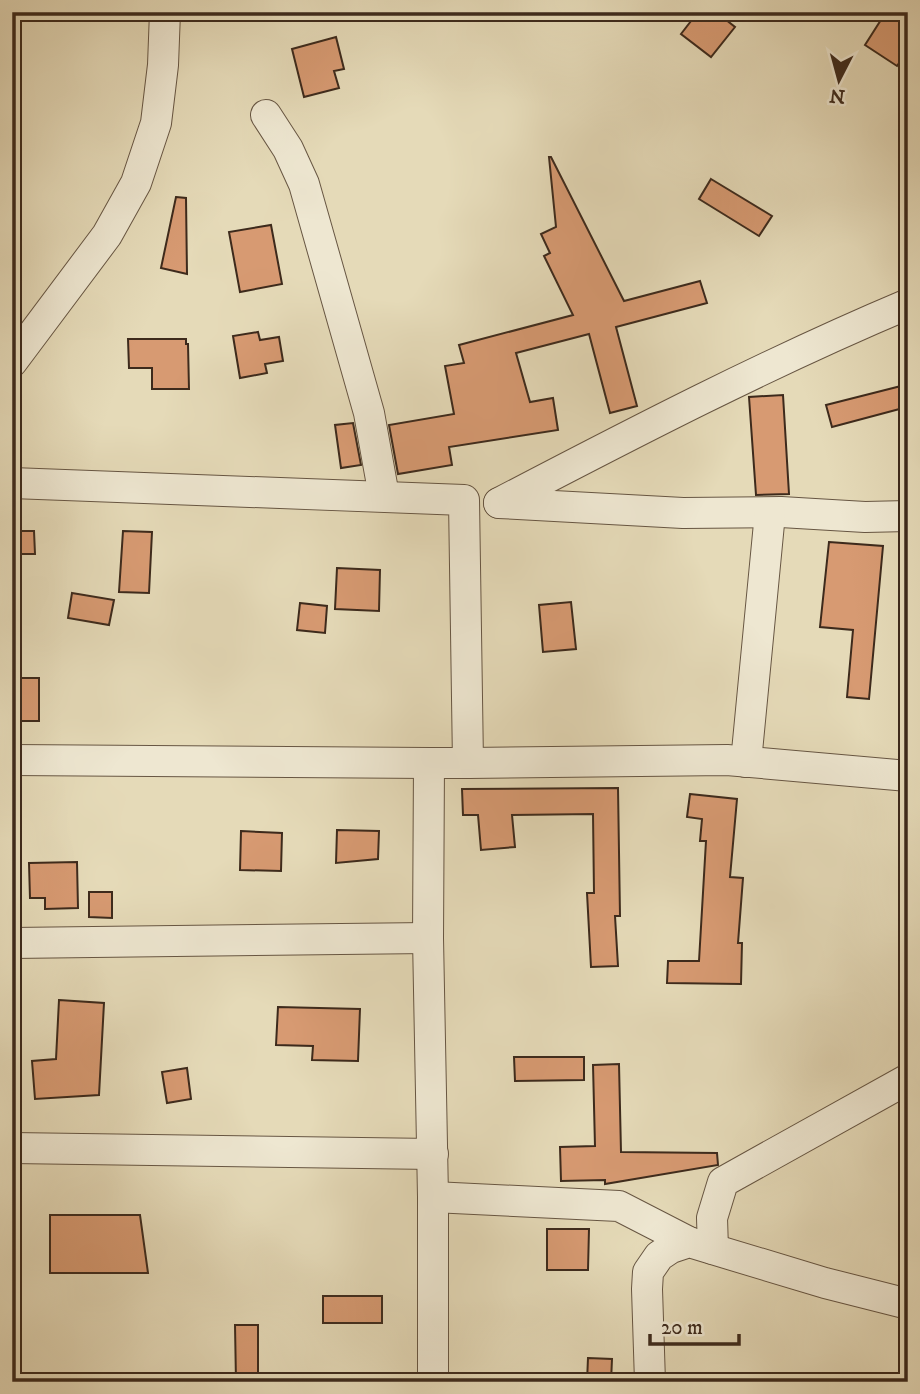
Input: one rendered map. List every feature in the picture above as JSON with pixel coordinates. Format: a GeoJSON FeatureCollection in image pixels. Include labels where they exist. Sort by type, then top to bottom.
{"type":"FeatureCollection","features":[{"type":"Feature","properties":{"kind":"street"},"geometry":{"type":"LineString","coordinates":[[12,362],[107,235],[136,183],[156,123],[163,65],[165,12]]}},
{"type":"Feature","properties":{"kind":"street"},"geometry":{"type":"LineString","coordinates":[[266,116],[288,149],[304,184],[369,413],[384,496]]}},
{"type":"Feature","properties":{"kind":"street"},"geometry":{"type":"LineString","coordinates":[[499,503],[630,435],[845,330],[908,303]]}},
{"type":"Feature","properties":{"kind":"street"},"geometry":{"type":"LineString","coordinates":[[12,483],[384,496],[683,513],[908,516]]}},
{"type":"Feature","properties":{"kind":"street"},"geometry":{"type":"LineString","coordinates":[[464,500],[468,763]]}},
{"type":"Feature","properties":{"kind":"street"},"geometry":{"type":"LineString","coordinates":[[746,762],[770,513]]}},
{"type":"Feature","properties":{"kind":"street"},"geometry":{"type":"LineString","coordinates":[[12,760],[468,763],[714,760],[908,776]]}},
{"type":"Feature","properties":{"kind":"street"},"geometry":{"type":"LineString","coordinates":[[429,763],[428,938],[433,1153],[432,1382]]}},
{"type":"Feature","properties":{"kind":"street"},"geometry":{"type":"LineString","coordinates":[[12,943],[428,938]]}},
{"type":"Feature","properties":{"kind":"street"},"geometry":{"type":"LineString","coordinates":[[701,1245],[723,1182],[908,1079]]}},
{"type":"Feature","properties":{"kind":"street"},"geometry":{"type":"LineString","coordinates":[[12,1148],[433,1153]]}},
{"type":"Feature","properties":{"kind":"street"},"geometry":{"type":"LineString","coordinates":[[433,1197],[619,1206],[701,1245],[825,1283],[908,1304]]}},
{"type":"Feature","properties":{"kind":"street"},"geometry":{"type":"LineString","coordinates":[[650,1382],[648,1272],[659,1256],[671,1248],[701,1245]]}},
{"type":"Feature","properties":{"kind":"building"},"geometry":{"type":"Polygon","coordinates":[[[698,12],[716,12],[735,27],[711,57],[681,34],[698,12]]]}},
{"type":"Feature","properties":{"kind":"building"},"geometry":{"type":"Polygon","coordinates":[[[886,12],[908,12],[908,50],[897,66],[865,45],[886,12]]]}},
{"type":"Feature","properties":{"kind":"building"},"geometry":{"type":"Polygon","coordinates":[[[336,37],[344,69],[334,71],[339,88],[304,97],[292,49],[336,37]]]}},
{"type":"Feature","properties":{"kind":"building"},"geometry":{"type":"Polygon","coordinates":[[[549,157],[624,301],[700,281],[707,303],[616,327],[637,406],[610,413],[589,334],[516,353],[530,402],[553,398],[558,430],[449,447],[452,465],[398,474],[389,425],[454,414],[445,366],[464,363],[459,345],[573,315],[544,256],[550,253],[541,234],[556,227],[549,157]]]}},
{"type":"Feature","properties":{"kind":"building"},"geometry":{"type":"Polygon","coordinates":[[[711,179],[772,216],[759,236],[699,199],[711,179]]]}},
{"type":"Feature","properties":{"kind":"building"},"geometry":{"type":"Polygon","coordinates":[[[176,197],[186,198],[187,274],[161,268],[176,197]]]}},
{"type":"Feature","properties":{"kind":"building"},"geometry":{"type":"Polygon","coordinates":[[[271,225],[282,284],[240,292],[229,232],[271,225]]]}},
{"type":"Feature","properties":{"kind":"building"},"geometry":{"type":"Polygon","coordinates":[[[258,332],[260,340],[279,337],[283,361],[265,364],[267,373],[240,378],[233,336],[258,332]]]}},
{"type":"Feature","properties":{"kind":"building"},"geometry":{"type":"Polygon","coordinates":[[[128,339],[186,339],[189,389],[152,389],[152,368],[129,368],[128,339]]]}},
{"type":"Feature","properties":{"kind":"building"},"geometry":{"type":"Polygon","coordinates":[[[901,386],[907,407],[832,427],[826,405],[901,386]]]}},
{"type":"Feature","properties":{"kind":"building"},"geometry":{"type":"Polygon","coordinates":[[[783,395],[789,494],[756,495],[749,397],[783,395]]]}},
{"type":"Feature","properties":{"kind":"building"},"geometry":{"type":"Polygon","coordinates":[[[353,423],[361,465],[341,468],[335,425],[353,423]]]}},
{"type":"Feature","properties":{"kind":"building"},"geometry":{"type":"Polygon","coordinates":[[[12,531],[34,531],[35,554],[12,554],[12,531]]]}},
{"type":"Feature","properties":{"kind":"building"},"geometry":{"type":"Polygon","coordinates":[[[123,531],[152,532],[149,593],[119,592],[123,531]]]}},
{"type":"Feature","properties":{"kind":"building"},"geometry":{"type":"Polygon","coordinates":[[[829,542],[883,546],[869,699],[847,697],[853,630],[820,627],[829,542]]]}},
{"type":"Feature","properties":{"kind":"building"},"geometry":{"type":"Polygon","coordinates":[[[337,568],[380,570],[379,611],[335,609],[337,568]]]}},
{"type":"Feature","properties":{"kind":"building"},"geometry":{"type":"Polygon","coordinates":[[[72,593],[114,600],[109,625],[68,618],[72,593]]]}},
{"type":"Feature","properties":{"kind":"building"},"geometry":{"type":"Polygon","coordinates":[[[571,602],[576,649],[543,652],[539,605],[571,602]]]}},
{"type":"Feature","properties":{"kind":"building"},"geometry":{"type":"Polygon","coordinates":[[[300,603],[327,606],[325,633],[297,630],[300,603]]]}},
{"type":"Feature","properties":{"kind":"building"},"geometry":{"type":"Polygon","coordinates":[[[14,678],[39,678],[39,721],[14,721],[14,678]]]}},
{"type":"Feature","properties":{"kind":"building"},"geometry":{"type":"Polygon","coordinates":[[[618,788],[620,916],[615,916],[618,966],[591,967],[587,893],[594,893],[593,814],[512,815],[515,847],[481,850],[478,815],[463,815],[462,789],[618,788]]]}},
{"type":"Feature","properties":{"kind":"building"},"geometry":{"type":"Polygon","coordinates":[[[690,794],[737,799],[730,877],[743,878],[738,943],[742,943],[741,984],[667,983],[668,961],[699,961],[706,841],[700,841],[702,819],[687,817],[690,794]]]}},
{"type":"Feature","properties":{"kind":"building"},"geometry":{"type":"Polygon","coordinates":[[[337,830],[379,831],[378,859],[336,863],[337,830]]]}},
{"type":"Feature","properties":{"kind":"building"},"geometry":{"type":"Polygon","coordinates":[[[241,831],[282,833],[281,871],[240,870],[241,831]]]}},
{"type":"Feature","properties":{"kind":"building"},"geometry":{"type":"Polygon","coordinates":[[[77,862],[78,908],[45,909],[45,898],[30,898],[29,863],[77,862]]]}},
{"type":"Feature","properties":{"kind":"building"},"geometry":{"type":"Polygon","coordinates":[[[89,892],[112,892],[112,918],[89,917],[89,892]]]}},
{"type":"Feature","properties":{"kind":"building"},"geometry":{"type":"Polygon","coordinates":[[[59,1000],[104,1003],[99,1095],[35,1099],[32,1061],[56,1059],[59,1000]]]}},
{"type":"Feature","properties":{"kind":"building"},"geometry":{"type":"Polygon","coordinates":[[[278,1007],[360,1009],[358,1061],[312,1060],[313,1046],[276,1045],[278,1007]]]}},
{"type":"Feature","properties":{"kind":"building"},"geometry":{"type":"Polygon","coordinates":[[[514,1057],[584,1057],[584,1080],[515,1081],[514,1057]]]}},
{"type":"Feature","properties":{"kind":"building"},"geometry":{"type":"Polygon","coordinates":[[[619,1064],[621,1152],[717,1153],[718,1165],[605,1184],[605,1180],[561,1181],[560,1147],[595,1146],[593,1065],[619,1064]]]}},
{"type":"Feature","properties":{"kind":"building"},"geometry":{"type":"Polygon","coordinates":[[[187,1068],[191,1099],[167,1103],[162,1072],[187,1068]]]}},
{"type":"Feature","properties":{"kind":"building"},"geometry":{"type":"Polygon","coordinates":[[[50,1215],[140,1215],[148,1273],[50,1273],[50,1215]]]}},
{"type":"Feature","properties":{"kind":"building"},"geometry":{"type":"Polygon","coordinates":[[[547,1229],[589,1229],[588,1270],[547,1270],[547,1229]]]}},
{"type":"Feature","properties":{"kind":"building"},"geometry":{"type":"Polygon","coordinates":[[[323,1296],[382,1296],[382,1323],[323,1323],[323,1296]]]}},
{"type":"Feature","properties":{"kind":"building"},"geometry":{"type":"Polygon","coordinates":[[[235,1325],[258,1325],[258,1382],[236,1382],[235,1325]]]}},
{"type":"Feature","properties":{"kind":"building"},"geometry":{"type":"Polygon","coordinates":[[[588,1358],[612,1359],[611,1382],[587,1382],[588,1358]]]}}]}
